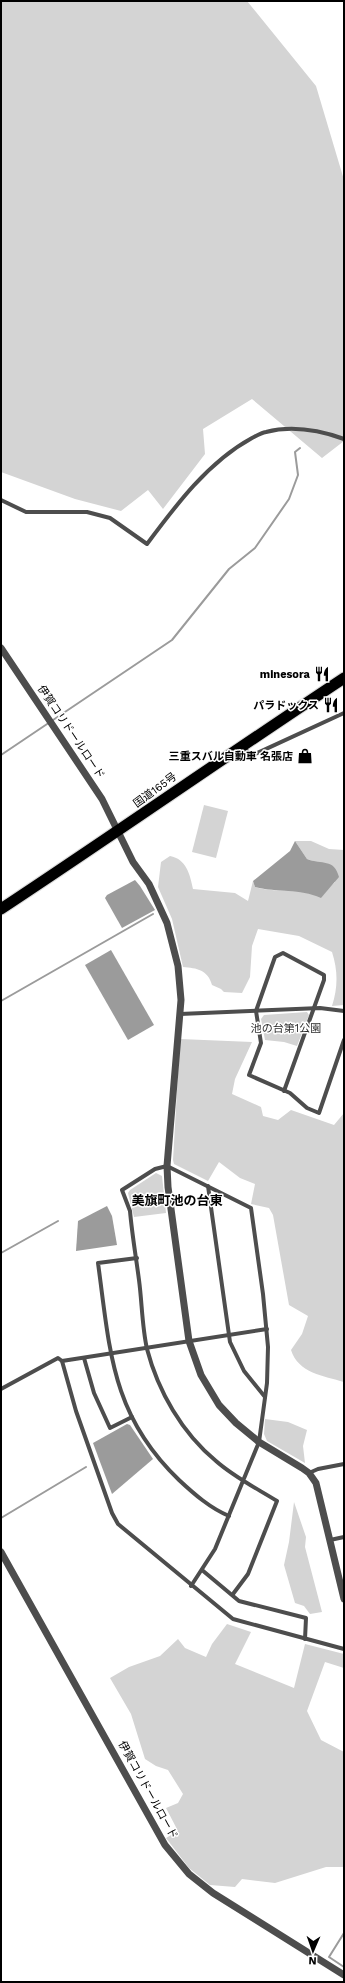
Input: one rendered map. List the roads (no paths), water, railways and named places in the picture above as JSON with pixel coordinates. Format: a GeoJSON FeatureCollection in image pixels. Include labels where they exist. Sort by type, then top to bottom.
{"type":"FeatureCollection","features":[{"type":"Feature","properties":{"kind":"highway","name":"国道165号"},"geometry":{"type":"LineString","coordinates":[[1,908],[117,832],[344,678]]}},
{"type":"Feature","properties":{"kind":"street"},"geometry":{"type":"LineString","coordinates":[[1,500],[26,512],[87,512],[110,518],[147,544],[180,500],[207,473],[241,444],[264,432],[287,428],[309,429],[344,440]]}},
{"type":"Feature","properties":{"kind":"street","name":"伊賀コリドールロード"},"geometry":{"type":"LineString","coordinates":[[1,648],[102,798],[117,832],[133,862],[149,884],[167,922],[178,966],[180,985],[180,1014],[167,1166],[168,1187],[189,1341],[201,1375],[219,1405],[236,1423],[259,1442],[309,1474]]}},
{"type":"Feature","properties":{"kind":"street"},"geometry":{"type":"LineString","coordinates":[[242,748],[253,755],[344,713]]}},
{"type":"Feature","properties":{"kind":"street"},"geometry":{"type":"LineString","coordinates":[[284,1091],[324,980],[324,975],[283,953],[275,957],[256,1011],[261,1043],[249,1075],[284,1091],[308,1108],[319,1113],[344,1040]]}},
{"type":"Feature","properties":{"kind":"street"},"geometry":{"type":"LineString","coordinates":[[180,1014],[314,1008],[344,1011]]}},
{"type":"Feature","properties":{"kind":"street"},"geometry":{"type":"LineString","coordinates":[[191,1586],[215,1549],[244,1481],[259,1442],[268,1366],[267,1329],[251,1208],[167,1166],[155,1169],[122,1190],[130,1211],[147,1348],[163,1392],[175,1414],[193,1439],[205,1452],[244,1481],[277,1501],[248,1574],[233,1594]]}},
{"type":"Feature","properties":{"kind":"street"},"geometry":{"type":"LineString","coordinates":[[208,1186],[228,1335],[244,1371],[265,1396]]}},
{"type":"Feature","properties":{"kind":"street"},"geometry":{"type":"LineString","coordinates":[[137,1258],[98,1263],[110,1354],[118,1384],[140,1433],[168,1470],[199,1497],[219,1512],[228,1516]]}},
{"type":"Feature","properties":{"kind":"street"},"geometry":{"type":"LineString","coordinates":[[1,1389],[58,1358],[62,1361],[84,1358],[267,1329]]}},
{"type":"Feature","properties":{"kind":"street"},"geometry":{"type":"LineString","coordinates":[[84,1358],[94,1393],[110,1428],[132,1417]]}},
{"type":"Feature","properties":{"kind":"street"},"geometry":{"type":"LineString","coordinates":[[62,1361],[76,1411],[109,1506],[118,1524],[191,1586],[233,1619],[305,1640],[344,1649]]}},
{"type":"Feature","properties":{"kind":"street"},"geometry":{"type":"LineString","coordinates":[[344,1464],[318,1469],[309,1474],[317,1486],[344,1600]]}},
{"type":"Feature","properties":{"kind":"street"},"geometry":{"type":"LineString","coordinates":[[330,1540],[344,1537]]}},
{"type":"Feature","properties":{"kind":"street","name":"伊賀コリドールロード"},"geometry":{"type":"LineString","coordinates":[[1,1552],[166,1845],[177,1861],[213,1893],[344,1975]]}},
{"type":"Feature","properties":{"kind":"street"},"geometry":{"type":"LineString","coordinates":[[202,1570],[233,1594],[239,1601],[306,1618],[305,1640]]}},
{"type":"Feature","properties":{"kind":"waterway"},"geometry":{"type":"LineString","coordinates":[[1,755],[172,640],[229,569],[255,548],[289,499],[298,475],[295,452],[300,448]]}},
{"type":"Feature","properties":{"kind":"waterway"},"geometry":{"type":"LineString","coordinates":[[1,1001],[153,914]]}},
{"type":"Feature","properties":{"kind":"waterway"},"geometry":{"type":"LineString","coordinates":[[1,1253],[58,1221]]}},
{"type":"Feature","properties":{"kind":"waterway"},"geometry":{"type":"LineString","coordinates":[[1,1518],[86,1467]]}},
{"type":"Feature","properties":{"kind":"waterway"},"geometry":{"type":"LineString","coordinates":[[344,1933],[329,1957],[344,1967]]}},
{"type":"Feature","properties":{"kind":"place","name":"minesora"},"geometry":{"type":"Point","coordinates":[322,674]}},
{"type":"Feature","properties":{"kind":"place","name":"パラドックス"},"geometry":{"type":"Point","coordinates":[331,705]}},
{"type":"Feature","properties":{"kind":"place","name":"三重スバル自動車 名張店"},"geometry":{"type":"Point","coordinates":[305,756]}},
{"type":"Feature","properties":{"kind":"district","name":"美旗町池の台東"},"geometry":{"type":"Point","coordinates":[177,1200]}},
{"type":"Feature","properties":{"kind":"park label","name":"池の台第1公園"},"geometry":{"type":"Point","coordinates":[286,1028]}}]}
